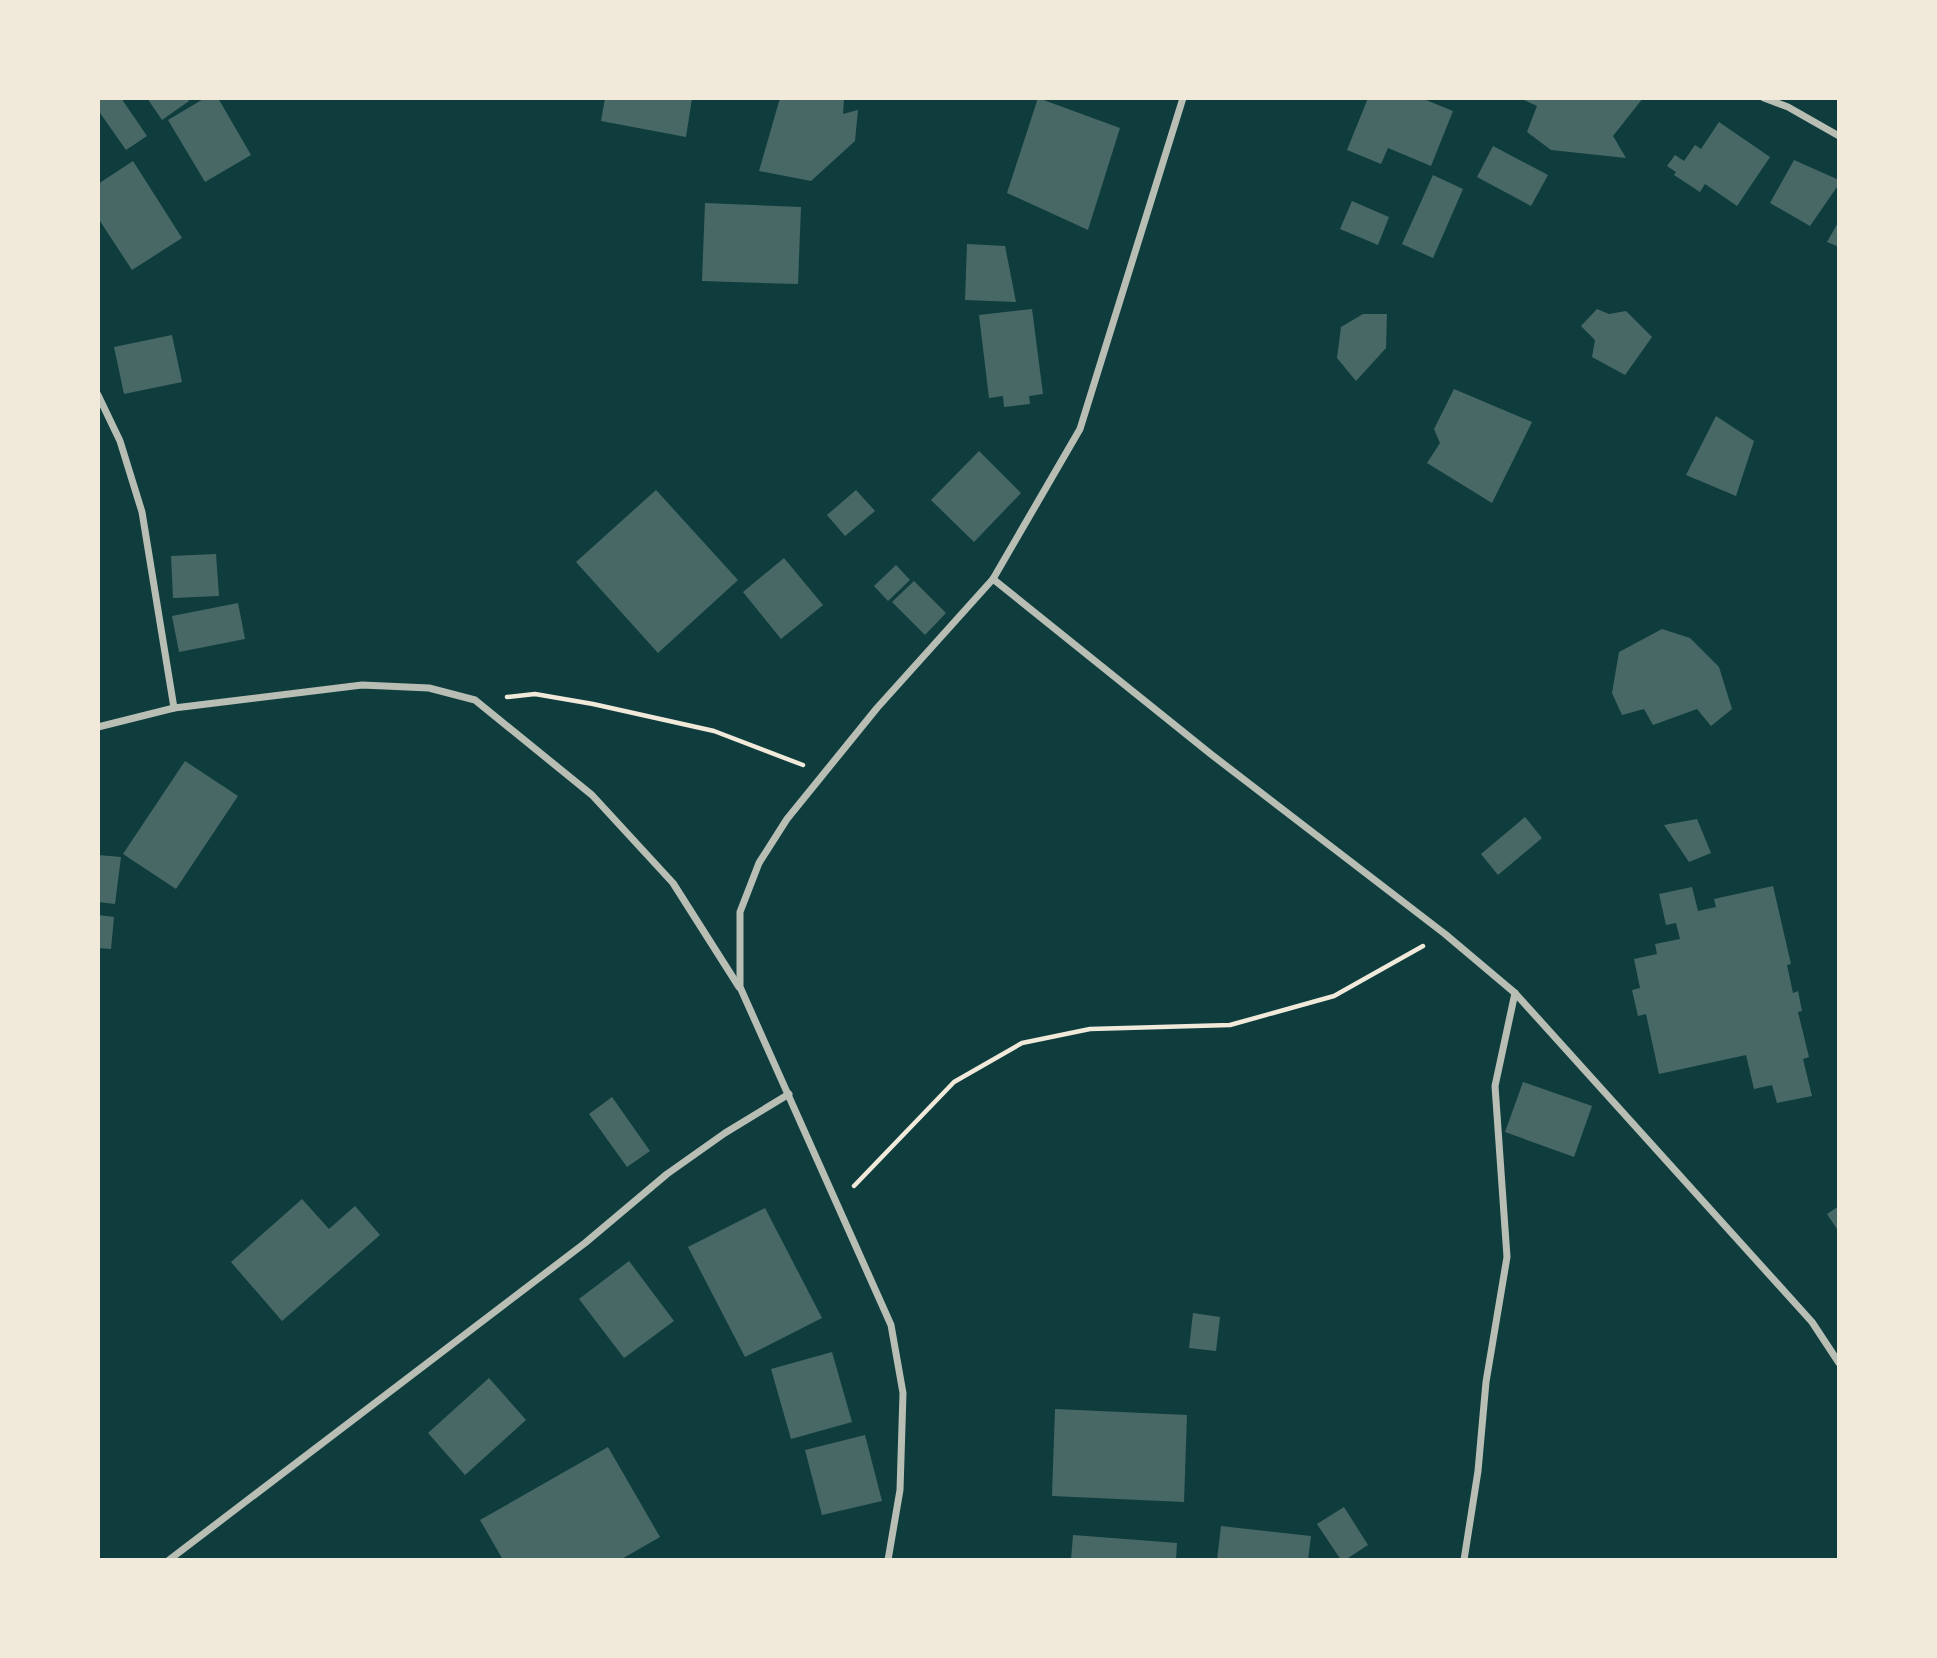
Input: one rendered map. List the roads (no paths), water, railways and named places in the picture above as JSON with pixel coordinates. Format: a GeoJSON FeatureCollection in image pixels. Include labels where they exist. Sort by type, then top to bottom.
{"type":"FeatureCollection","features":[{"type":"Feature","properties":{"kind":"street"},"geometry":{"type":"LineString","coordinates":[[740,987],[740,912],[759,863],[788,819],[877,708],[993,579],[1080,429],[1183,98]]}},
{"type":"Feature","properties":{"kind":"street"},"geometry":{"type":"LineString","coordinates":[[1764,98],[1788,107],[1839,136]]}},
{"type":"Feature","properties":{"kind":"street"},"geometry":{"type":"LineString","coordinates":[[98,395],[120,440],[142,512],[174,708]]}},
{"type":"Feature","properties":{"kind":"street"},"geometry":{"type":"LineString","coordinates":[[993,579],[1212,755],[1445,934],[1515,993],[1812,1322],[1839,1363]]}},
{"type":"Feature","properties":{"kind":"street"},"geometry":{"type":"LineString","coordinates":[[98,727],[174,708],[362,685],[429,688],[475,700],[592,795],[673,883],[740,987],[891,1325],[903,1393],[900,1490],[888,1560]]}},
{"type":"Feature","properties":{"kind":"street"},"geometry":{"type":"LineString","coordinates":[[1464,1560],[1478,1471],[1486,1382],[1507,1257],[1496,1086],[1515,993]]}},
{"type":"Feature","properties":{"kind":"street"},"geometry":{"type":"LineString","coordinates":[[169,1560],[585,1243],[667,1174],[725,1133],[789,1094]]}}]}
